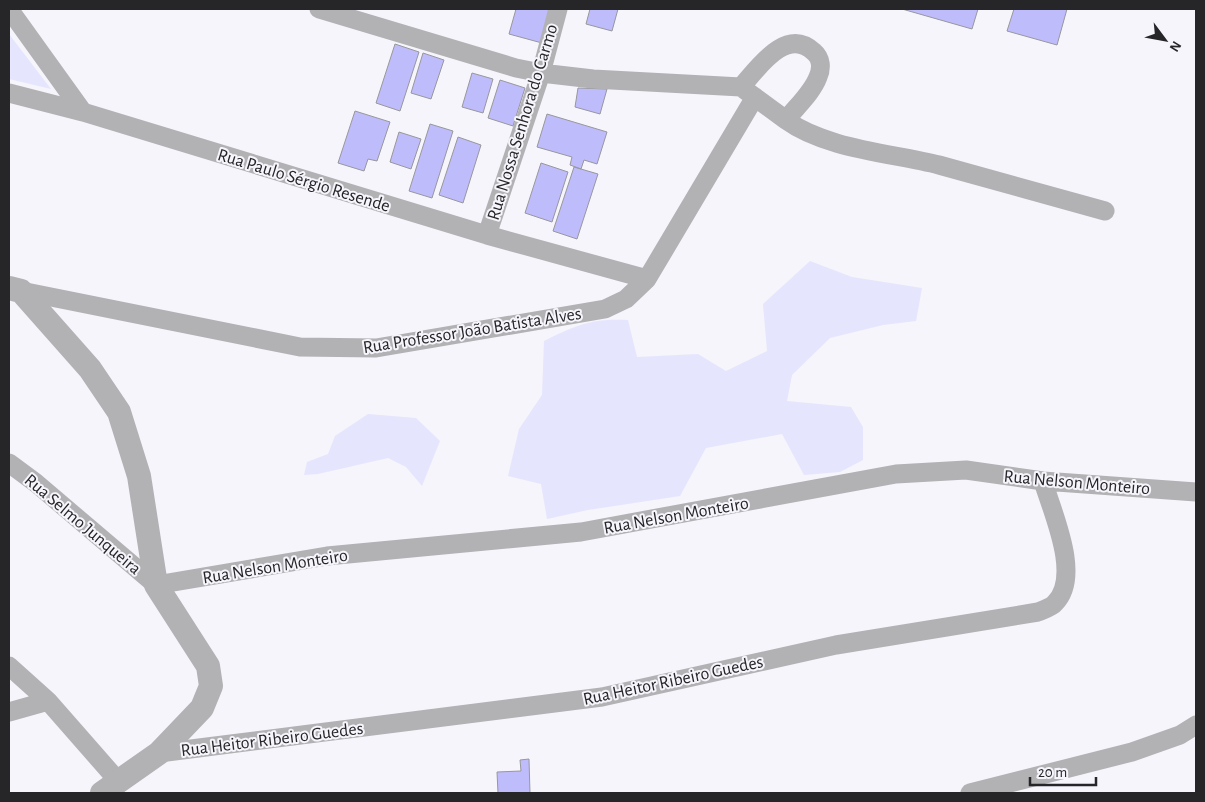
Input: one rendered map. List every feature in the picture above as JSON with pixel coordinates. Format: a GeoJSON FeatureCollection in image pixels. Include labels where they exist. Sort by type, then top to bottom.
{"type":"FeatureCollection","features":[{"type":"Feature","properties":{"kind":"street"},"geometry":{"type":"LineString","coordinates":[[9,9],[83,112]]}},
{"type":"Feature","properties":{"kind":"street"},"geometry":{"type":"LineString","coordinates":[[318,9],[516,68],[541,73],[748,92],[800,130],[840,143],[938,165],[1105,212]]}},
{"type":"Feature","properties":{"kind":"street","name":"Rua Nossa Senhora do Carmo"},"geometry":{"type":"LineString","coordinates":[[487,235],[541,73],[558,9]]}},
{"type":"Feature","properties":{"kind":"street","name":"Rua Professor João Batista Alves"},"geometry":{"type":"LineString","coordinates":[[15,290],[300,347],[376,348],[605,309],[626,299],[647,279],[767,57],[780,47],[796,44],[810,49],[819,56],[820,69],[818,78],[786,120]]}},
{"type":"Feature","properties":{"kind":"street","name":"Rua Paulo Sérgio Resende"},"geometry":{"type":"LineString","coordinates":[[9,93],[83,112],[487,235],[647,279]]}},
{"type":"Feature","properties":{"kind":"street"},"geometry":{"type":"LineString","coordinates":[[9,666],[48,701],[110,788],[159,753],[202,708],[212,686],[208,666],[156,585],[139,476],[118,412],[90,369],[15,290]]}},
{"type":"Feature","properties":{"kind":"street","name":"Rua Selmo Junqueira"},"geometry":{"type":"LineString","coordinates":[[9,463],[36,483],[156,585]]}},
{"type":"Feature","properties":{"kind":"street","name":"Rua Nelson Monteiro"},"geometry":{"type":"LineString","coordinates":[[156,585],[327,556],[581,532],[896,474],[966,470],[1043,481],[1196,492]]}},
{"type":"Feature","properties":{"kind":"street","name":"Rua Heitor Ribeiro Guedes"},"geometry":{"type":"LineString","coordinates":[[159,753],[602,697],[836,645],[1038,612],[1055,604],[1063,591],[1066,575],[1066,560],[1043,481]]}},
{"type":"Feature","properties":{"kind":"street"},"geometry":{"type":"LineString","coordinates":[[9,712],[48,701]]}},
{"type":"Feature","properties":{"kind":"street"},"geometry":{"type":"LineString","coordinates":[[970,793],[1132,752],[1180,735],[1196,725]]}},
{"type":"Feature","properties":{"kind":"shaded area"},"geometry":{"type":"Polygon","coordinates":[[[9,34],[51,89],[9,79],[9,34]]]}},
{"type":"Feature","properties":{"kind":"shaded area"},"geometry":{"type":"Polygon","coordinates":[[[810,261],[852,277],[922,288],[916,321],[883,325],[830,338],[792,375],[787,401],[851,407],[863,427],[863,460],[840,472],[804,475],[782,434],[706,448],[680,496],[588,510],[547,519],[541,484],[508,476],[519,429],[542,395],[544,341],[585,324],[605,320],[628,320],[637,357],[698,354],[726,371],[767,351],[763,304],[810,261]]]}},
{"type":"Feature","properties":{"kind":"shaded area"},"geometry":{"type":"Polygon","coordinates":[[[368,414],[416,418],[440,441],[422,486],[406,467],[388,458],[318,474],[304,475],[307,462],[328,454],[335,436],[368,414]]]}},
{"type":"Feature","properties":{"kind":"building"},"geometry":{"type":"Polygon","coordinates":[[[516,9],[551,9],[542,43],[509,34],[516,9]]]}},
{"type":"Feature","properties":{"kind":"building"},"geometry":{"type":"Polygon","coordinates":[[[590,9],[618,9],[612,31],[586,24],[590,9]]]}},
{"type":"Feature","properties":{"kind":"building"},"geometry":{"type":"Polygon","coordinates":[[[902,9],[978,9],[972,29],[902,9]]]}},
{"type":"Feature","properties":{"kind":"building"},"geometry":{"type":"Polygon","coordinates":[[[1014,9],[1067,9],[1057,45],[1007,31],[1014,9]]]}},
{"type":"Feature","properties":{"kind":"building"},"geometry":{"type":"Polygon","coordinates":[[[395,44],[419,52],[400,111],[376,103],[395,44]]]}},
{"type":"Feature","properties":{"kind":"building"},"geometry":{"type":"Polygon","coordinates":[[[423,53],[444,60],[431,99],[411,93],[423,53]]]}},
{"type":"Feature","properties":{"kind":"building"},"geometry":{"type":"Polygon","coordinates":[[[472,73],[493,79],[483,113],[462,107],[472,73]]]}},
{"type":"Feature","properties":{"kind":"building"},"geometry":{"type":"Polygon","coordinates":[[[500,80],[525,88],[513,126],[488,118],[500,80]]]}},
{"type":"Feature","properties":{"kind":"building"},"geometry":{"type":"Polygon","coordinates":[[[578,88],[607,89],[600,114],[575,107],[578,88]]]}},
{"type":"Feature","properties":{"kind":"building"},"geometry":{"type":"Polygon","coordinates":[[[355,111],[390,122],[377,161],[368,159],[364,171],[338,163],[355,111]]]}},
{"type":"Feature","properties":{"kind":"building"},"geometry":{"type":"Polygon","coordinates":[[[547,114],[607,132],[597,164],[584,160],[581,169],[570,165],[572,157],[537,147],[547,114]]]}},
{"type":"Feature","properties":{"kind":"building"},"geometry":{"type":"Polygon","coordinates":[[[430,124],[453,131],[432,198],[409,191],[430,124]]]}},
{"type":"Feature","properties":{"kind":"building"},"geometry":{"type":"Polygon","coordinates":[[[399,132],[421,139],[411,169],[390,162],[399,132]]]}},
{"type":"Feature","properties":{"kind":"building"},"geometry":{"type":"Polygon","coordinates":[[[458,137],[481,145],[463,203],[439,195],[458,137]]]}},
{"type":"Feature","properties":{"kind":"building"},"geometry":{"type":"Polygon","coordinates":[[[541,163],[568,172],[552,222],[525,213],[541,163]]]}},
{"type":"Feature","properties":{"kind":"building"},"geometry":{"type":"Polygon","coordinates":[[[574,167],[598,174],[577,239],[553,231],[574,167]]]}},
{"type":"Feature","properties":{"kind":"building"},"geometry":{"type":"Polygon","coordinates":[[[529,759],[530,793],[498,793],[497,772],[521,771],[520,760],[529,759]]]}}]}
